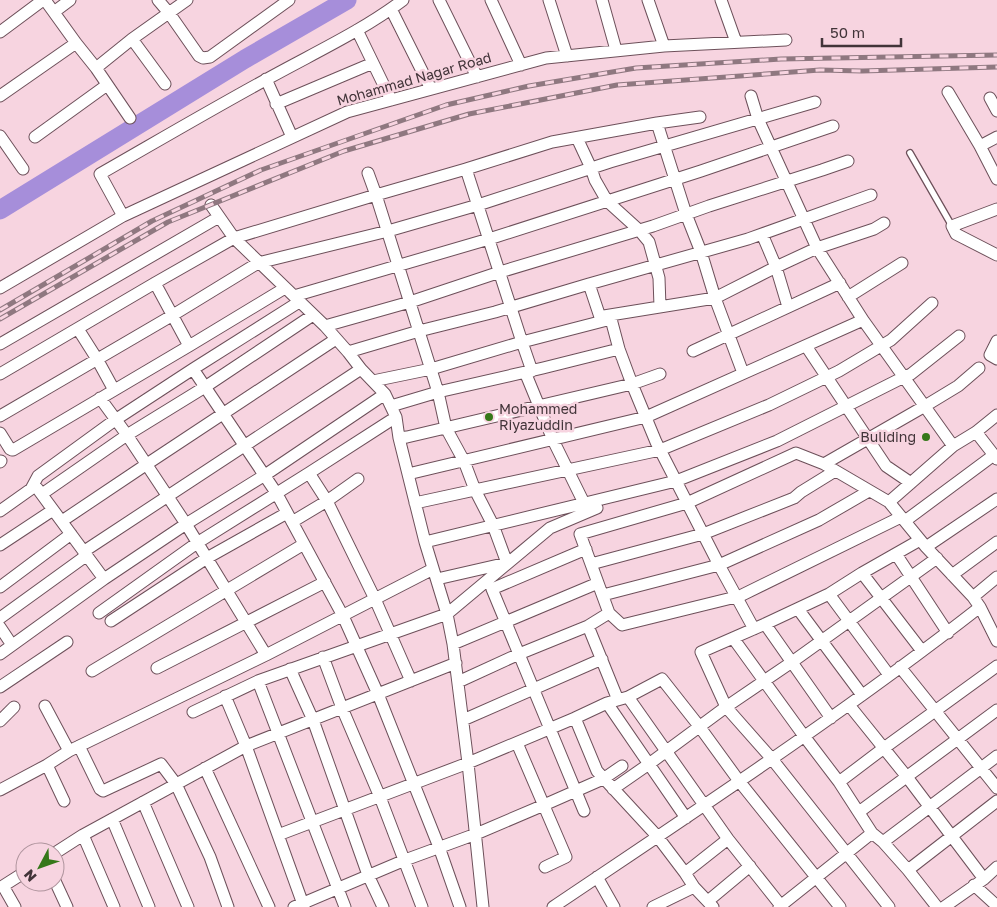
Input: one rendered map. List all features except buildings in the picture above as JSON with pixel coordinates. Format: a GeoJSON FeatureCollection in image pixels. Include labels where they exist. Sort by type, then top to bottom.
{"type":"FeatureCollection","features":[{"type":"Feature","properties":{"kind":"street"},"geometry":{"type":"LineString","coordinates":[[0,32],[44,0],[96,68],[130,118]]}},
{"type":"Feature","properties":{"kind":"street"},"geometry":{"type":"LineString","coordinates":[[54,12],[70,0]]}},
{"type":"Feature","properties":{"kind":"street"},"geometry":{"type":"LineString","coordinates":[[158,0],[199,56],[203,58],[207,58],[289,0]]}},
{"type":"Feature","properties":{"kind":"street"},"geometry":{"type":"LineString","coordinates":[[96,68],[132,39],[187,0]]}},
{"type":"Feature","properties":{"kind":"street"},"geometry":{"type":"LineString","coordinates":[[123,216],[100,174],[146,142],[357,30],[403,0]]}},
{"type":"Feature","properties":{"kind":"street"},"geometry":{"type":"LineString","coordinates":[[439,0],[477,77]]}},
{"type":"Feature","properties":{"kind":"street"},"geometry":{"type":"LineString","coordinates":[[491,0],[521,65]]}},
{"type":"Feature","properties":{"kind":"street"},"geometry":{"type":"LineString","coordinates":[[549,0],[568,56]]}},
{"type":"Feature","properties":{"kind":"street"},"geometry":{"type":"LineString","coordinates":[[602,0],[616,50]]}},
{"type":"Feature","properties":{"kind":"street"},"geometry":{"type":"LineString","coordinates":[[648,0],[664,46]]}},
{"type":"Feature","properties":{"kind":"street"},"geometry":{"type":"LineString","coordinates":[[721,0],[736,42]]}},
{"type":"Feature","properties":{"kind":"street"},"geometry":{"type":"LineString","coordinates":[[391,9],[431,89]]}},
{"type":"Feature","properties":{"kind":"street"},"geometry":{"type":"LineString","coordinates":[[357,30],[391,100]]}},
{"type":"Feature","properties":{"kind":"street"},"geometry":{"type":"LineString","coordinates":[[132,39],[165,84]]}},
{"type":"Feature","properties":{"kind":"street","name":"Mohammad Nagar Road"},"geometry":{"type":"LineString","coordinates":[[0,288],[123,216],[347,112],[546,58],[664,46],[786,40]]}},
{"type":"Feature","properties":{"kind":"street"},"geometry":{"type":"LineString","coordinates":[[0,96],[76,43]]}},
{"type":"Feature","properties":{"kind":"street"},"geometry":{"type":"LineString","coordinates":[[276,104],[373,64]]}},
{"type":"Feature","properties":{"kind":"street"},"geometry":{"type":"LineString","coordinates":[[266,79],[292,137]]}},
{"type":"Feature","properties":{"kind":"street"},"geometry":{"type":"LineString","coordinates":[[35,137],[107,85]]}},
{"type":"Feature","properties":{"kind":"street"},"geometry":{"type":"LineString","coordinates":[[948,92],[997,179]]}},
{"type":"Feature","properties":{"kind":"street"},"geometry":{"type":"LineString","coordinates":[[751,96],[758,119],[817,248],[863,320],[953,446]]}},
{"type":"Feature","properties":{"kind":"street"},"geometry":{"type":"LineString","coordinates":[[990,98],[997,111]]}},
{"type":"Feature","properties":{"kind":"street"},"geometry":{"type":"LineString","coordinates":[[0,416],[258,263],[388,231],[478,205],[610,162],[816,102]]}},
{"type":"Feature","properties":{"kind":"street"},"geometry":{"type":"LineString","coordinates":[[0,374],[234,238],[552,142],[700,117]]}},
{"type":"Feature","properties":{"kind":"street"},"geometry":{"type":"LineString","coordinates":[[657,123],[715,298],[744,374]]}},
{"type":"Feature","properties":{"kind":"street"},"geometry":{"type":"LineString","coordinates":[[0,511],[31,489],[38,476],[116,420],[297,299],[675,180],[833,126]]}},
{"type":"Feature","properties":{"kind":"street"},"geometry":{"type":"LineString","coordinates":[[0,136],[4,149],[23,169]]}},
{"type":"Feature","properties":{"kind":"street"},"geometry":{"type":"LineString","coordinates":[[577,138],[591,168],[594,180],[607,201],[639,230],[649,242],[659,278],[660,307]]}},
{"type":"Feature","properties":{"kind":"street"},"geometry":{"type":"LineString","coordinates":[[980,146],[997,138]]}},
{"type":"Feature","properties":{"kind":"street"},"geometry":{"type":"LineString","coordinates":[[325,326],[410,302],[500,272],[639,230],[848,161]]}},
{"type":"Feature","properties":{"kind":"street"},"geometry":{"type":"LineString","coordinates":[[466,169],[522,342],[539,406],[584,504]]}},
{"type":"Feature","properties":{"kind":"street"},"geometry":{"type":"LineString","coordinates":[[368,173],[438,392],[446,428],[464,461],[475,490],[494,525],[507,563]]}},
{"type":"Feature","properties":{"kind":"street"},"geometry":{"type":"LineString","coordinates":[[348,352],[762,234],[871,195]]}},
{"type":"Feature","properties":{"kind":"street"},"geometry":{"type":"LineString","coordinates":[[211,204],[234,238],[325,326],[348,352],[360,369],[384,394],[396,417],[399,438],[425,542],[448,614],[463,720],[483,907]]}},
{"type":"Feature","properties":{"kind":"street"},"geometry":{"type":"LineString","coordinates":[[997,209],[952,226],[956,234],[997,255]]}},
{"type":"Feature","properties":{"kind":"street"},"geometry":{"type":"LineString","coordinates":[[0,344],[219,217]]}},
{"type":"Feature","properties":{"kind":"street"},"geometry":{"type":"LineString","coordinates":[[373,381],[431,370],[606,318],[715,298],[817,248],[874,229],[884,223]]}},
{"type":"Feature","properties":{"kind":"street"},"geometry":{"type":"LineString","coordinates":[[762,234],[776,267],[788,307]]}},
{"type":"Feature","properties":{"kind":"street"},"geometry":{"type":"LineString","coordinates":[[848,297],[902,263]]}},
{"type":"Feature","properties":{"kind":"street"},"geometry":{"type":"LineString","coordinates":[[155,283],[189,346]]}},
{"type":"Feature","properties":{"kind":"street"},"geometry":{"type":"LineString","coordinates":[[693,351],[840,283]]}},
{"type":"Feature","properties":{"kind":"street"},"geometry":{"type":"LineString","coordinates":[[589,284],[606,318],[660,450],[754,629]]}},
{"type":"Feature","properties":{"kind":"street"},"geometry":{"type":"LineString","coordinates":[[0,433],[10,449],[14,450],[285,288]]}},
{"type":"Feature","properties":{"kind":"street"},"geometry":{"type":"LineString","coordinates":[[415,503],[660,450],[769,405],[839,371],[891,340],[932,303]]}},
{"type":"Feature","properties":{"kind":"street"},"geometry":{"type":"LineString","coordinates":[[42,494],[128,435],[205,387],[313,315]]}},
{"type":"Feature","properties":{"kind":"street"},"geometry":{"type":"LineString","coordinates":[[408,474],[646,417],[863,320]]}},
{"type":"Feature","properties":{"kind":"street"},"geometry":{"type":"LineString","coordinates":[[78,329],[114,390]]}},
{"type":"Feature","properties":{"kind":"street"},"geometry":{"type":"LineString","coordinates":[[425,542],[676,481],[777,440],[904,378],[959,336]]}},
{"type":"Feature","properties":{"kind":"street"},"geometry":{"type":"LineString","coordinates":[[62,521],[336,339]]}},
{"type":"Feature","properties":{"kind":"street"},"geometry":{"type":"LineString","coordinates":[[997,341],[990,355],[997,359]]}},
{"type":"Feature","properties":{"kind":"street"},"geometry":{"type":"LineString","coordinates":[[806,346],[886,466],[911,483]]}},
{"type":"Feature","properties":{"kind":"street"},"geometry":{"type":"LineString","coordinates":[[391,406],[438,392],[529,372],[619,349]]}},
{"type":"Feature","properties":{"kind":"street"},"geometry":{"type":"LineString","coordinates":[[824,464],[958,386],[979,368]]}},
{"type":"Feature","properties":{"kind":"street"},"geometry":{"type":"LineString","coordinates":[[193,369],[277,494],[343,616],[378,694],[439,847],[460,907]]}},
{"type":"Feature","properties":{"kind":"street"},"geometry":{"type":"LineString","coordinates":[[0,618],[83,558],[86,550],[360,369]]}},
{"type":"Feature","properties":{"kind":"street"},"geometry":{"type":"LineString","coordinates":[[399,438],[632,384],[660,374]]}},
{"type":"Feature","properties":{"kind":"street"},"geometry":{"type":"LineString","coordinates":[[0,654],[104,579],[186,524],[265,475],[384,394]]}},
{"type":"Feature","properties":{"kind":"street"},"geometry":{"type":"LineString","coordinates":[[100,398],[128,435],[186,524],[266,655]]}},
{"type":"Feature","properties":{"kind":"street"},"geometry":{"type":"LineString","coordinates":[[889,502],[953,446],[976,432],[997,415]]}},
{"type":"Feature","properties":{"kind":"street"},"geometry":{"type":"LineString","coordinates":[[100,613],[197,543],[310,474],[396,417]]}},
{"type":"Feature","properties":{"kind":"street"},"geometry":{"type":"LineString","coordinates":[[796,453],[687,503],[580,534],[609,613],[622,625],[740,596],[903,519],[996,457],[976,432]]}},
{"type":"Feature","properties":{"kind":"street"},"geometry":{"type":"LineString","coordinates":[[777,440],[796,453],[824,464],[889,502],[993,621],[997,641]]}},
{"type":"Feature","properties":{"kind":"street"},"geometry":{"type":"LineString","coordinates":[[591,564],[703,534],[794,498],[800,492],[835,471]]}},
{"type":"Feature","properties":{"kind":"street"},"geometry":{"type":"LineString","coordinates":[[310,474],[327,501],[375,599],[411,681]]}},
{"type":"Feature","properties":{"kind":"street"},"geometry":{"type":"LineString","coordinates":[[111,621],[207,558],[327,501],[358,479]]}},
{"type":"Feature","properties":{"kind":"street"},"geometry":{"type":"LineString","coordinates":[[34,484],[104,579]]}},
{"type":"Feature","properties":{"kind":"street"},"geometry":{"type":"LineString","coordinates":[[603,595],[719,565],[819,520],[869,491]]}},
{"type":"Feature","properties":{"kind":"street"},"geometry":{"type":"LineString","coordinates":[[890,907],[772,759],[726,707],[701,652],[829,594],[862,573],[896,554],[923,543],[997,499]]}},
{"type":"Feature","properties":{"kind":"street"},"geometry":{"type":"LineString","coordinates":[[193,712],[258,681],[448,614],[550,528],[597,508]]}},
{"type":"Feature","properties":{"kind":"street"},"geometry":{"type":"LineString","coordinates":[[0,545],[54,510]]}},
{"type":"Feature","properties":{"kind":"street"},"geometry":{"type":"LineString","coordinates":[[0,587],[71,534]]}},
{"type":"Feature","properties":{"kind":"street"},"geometry":{"type":"LineString","coordinates":[[952,575],[997,542]]}},
{"type":"Feature","properties":{"kind":"street"},"geometry":{"type":"LineString","coordinates":[[92,671],[304,544]]}},
{"type":"Feature","properties":{"kind":"street"},"geometry":{"type":"LineString","coordinates":[[584,811],[492,589],[586,549]]}},
{"type":"Feature","properties":{"kind":"street"},"geometry":{"type":"LineString","coordinates":[[896,554],[948,633]]}},
{"type":"Feature","properties":{"kind":"street"},"geometry":{"type":"LineString","coordinates":[[613,789],[937,558]]}},
{"type":"Feature","properties":{"kind":"street"},"geometry":{"type":"LineString","coordinates":[[0,776],[3,788],[47,765],[74,748],[266,655],[375,599],[435,574],[507,563]]}},
{"type":"Feature","properties":{"kind":"street"},"geometry":{"type":"LineString","coordinates":[[862,573],[922,651]]}},
{"type":"Feature","properties":{"kind":"street"},"geometry":{"type":"LineString","coordinates":[[973,598],[997,577]]}},
{"type":"Feature","properties":{"kind":"street"},"geometry":{"type":"LineString","coordinates":[[157,668],[324,582]]}},
{"type":"Feature","properties":{"kind":"street"},"geometry":{"type":"LineString","coordinates":[[453,644],[598,583]]}},
{"type":"Feature","properties":{"kind":"street"},"geometry":{"type":"LineString","coordinates":[[829,594],[889,675]]}},
{"type":"Feature","properties":{"kind":"street"},"geometry":{"type":"LineString","coordinates":[[553,907],[831,718],[948,633],[980,607]]}},
{"type":"Feature","properties":{"kind":"street"},"geometry":{"type":"LineString","coordinates":[[798,609],[862,695]]}},
{"type":"Feature","properties":{"kind":"street"},"geometry":{"type":"LineString","coordinates":[[458,682],[518,654],[588,626],[609,613]]}},
{"type":"Feature","properties":{"kind":"street"},"geometry":{"type":"LineString","coordinates":[[765,624],[831,718]]}},
{"type":"Feature","properties":{"kind":"street"},"geometry":{"type":"LineString","coordinates":[[588,626],[618,700],[649,764],[686,818]]}},
{"type":"Feature","properties":{"kind":"street"},"geometry":{"type":"LineString","coordinates":[[0,627],[12,645]]}},
{"type":"Feature","properties":{"kind":"street"},"geometry":{"type":"LineString","coordinates":[[734,638],[839,782],[872,833],[883,842],[908,870],[937,907]]}},
{"type":"Feature","properties":{"kind":"street"},"geometry":{"type":"LineString","coordinates":[[0,687],[67,642]]}},
{"type":"Feature","properties":{"kind":"street"},"geometry":{"type":"LineString","coordinates":[[323,657],[422,907]]}},
{"type":"Feature","properties":{"kind":"street"},"geometry":{"type":"LineString","coordinates":[[463,720],[602,660]]}},
{"type":"Feature","properties":{"kind":"street"},"geometry":{"type":"LineString","coordinates":[[65,846],[82,835],[246,746],[456,664]]}},
{"type":"Feature","properties":{"kind":"street"},"geometry":{"type":"LineString","coordinates":[[839,782],[997,666]]}},
{"type":"Feature","properties":{"kind":"street"},"geometry":{"type":"LineString","coordinates":[[900,667],[997,788]]}},
{"type":"Feature","properties":{"kind":"street"},"geometry":{"type":"LineString","coordinates":[[290,669],[313,720],[368,875],[382,907]]}},
{"type":"Feature","properties":{"kind":"street"},"geometry":{"type":"LineString","coordinates":[[278,835],[468,763],[618,700],[662,679],[739,781],[840,907]]}},
{"type":"Feature","properties":{"kind":"street"},"geometry":{"type":"LineString","coordinates":[[258,681],[345,907]]}},
{"type":"Feature","properties":{"kind":"street"},"geometry":{"type":"LineString","coordinates":[[225,696],[246,746],[278,835],[300,906],[368,875],[476,834],[544,805],[603,779],[622,766]]}},
{"type":"Feature","properties":{"kind":"street"},"geometry":{"type":"LineString","coordinates":[[618,700],[666,751],[728,839],[781,906],[872,833]]}},
{"type":"Feature","properties":{"kind":"street"},"geometry":{"type":"LineString","coordinates":[[849,704],[952,836],[979,882],[997,906]]}},
{"type":"Feature","properties":{"kind":"street"},"geometry":{"type":"LineString","coordinates":[[45,706],[102,791],[161,764],[176,784],[210,857],[228,907]]}},
{"type":"Feature","properties":{"kind":"street"},"geometry":{"type":"LineString","coordinates":[[0,721],[14,707]]}},
{"type":"Feature","properties":{"kind":"street"},"geometry":{"type":"LineString","coordinates":[[860,812],[997,710]]}},
{"type":"Feature","properties":{"kind":"street"},"geometry":{"type":"LineString","coordinates":[[575,718],[596,771],[657,836],[694,888],[710,904],[750,866]]}},
{"type":"Feature","properties":{"kind":"street"},"geometry":{"type":"LineString","coordinates":[[517,743],[566,857],[545,867]]}},
{"type":"Feature","properties":{"kind":"street"},"geometry":{"type":"LineString","coordinates":[[883,842],[997,756]]}},
{"type":"Feature","properties":{"kind":"street"},"geometry":{"type":"LineString","coordinates":[[47,765],[64,801]]}},
{"type":"Feature","properties":{"kind":"street"},"geometry":{"type":"LineString","coordinates":[[205,768],[269,907]]}},
{"type":"Feature","properties":{"kind":"street"},"geometry":{"type":"LineString","coordinates":[[908,870],[997,801]]}},
{"type":"Feature","properties":{"kind":"street"},"geometry":{"type":"LineString","coordinates":[[144,802],[188,907]]}},
{"type":"Feature","properties":{"kind":"street"},"geometry":{"type":"LineString","coordinates":[[112,819],[149,907]]}},
{"type":"Feature","properties":{"kind":"street"},"geometry":{"type":"LineString","coordinates":[[82,835],[114,907]]}},
{"type":"Feature","properties":{"kind":"street"},"geometry":{"type":"LineString","coordinates":[[685,873],[728,839]]}},
{"type":"Feature","properties":{"kind":"street"},"geometry":{"type":"LineString","coordinates":[[944,907],[997,867]]}},
{"type":"Feature","properties":{"kind":"street"},"geometry":{"type":"LineString","coordinates":[[15,877],[2,884],[15,907]]}},
{"type":"Feature","properties":{"kind":"street"},"geometry":{"type":"LineString","coordinates":[[597,877],[614,907]]}},
{"type":"Feature","properties":{"kind":"street"},"geometry":{"type":"LineString","coordinates":[[653,907],[694,888]]}},
{"type":"Feature","properties":{"kind":"street"},"geometry":{"type":"LineString","coordinates":[[60,892],[67,907]]}},
{"type":"Feature","properties":{"kind":"lane"},"geometry":{"type":"LineString","coordinates":[[910,153],[952,226]]}},
{"type":"Feature","properties":{"kind":"waterway"},"geometry":{"type":"LineString","coordinates":[[0,210],[245,59],[347,0]]}},
{"type":"Feature","properties":{"kind":"railway"},"geometry":{"type":"LineString","coordinates":[[0,310],[152,221],[261,170],[446,105],[529,86],[636,68],[781,59],[997,55]]}},
{"type":"Feature","properties":{"kind":"railway"},"geometry":{"type":"LineString","coordinates":[[0,319],[168,222],[344,151],[469,114],[617,85],[820,70],[862,71],[997,67]]}},
{"type":"Feature","properties":{"kind":"place","name":"Mohammed Riyazuddin"},"geometry":{"type":"Point","coordinates":[489,417]}},
{"type":"Feature","properties":{"kind":"place","name":"Buliding"},"geometry":{"type":"Point","coordinates":[926,437]}}]}
